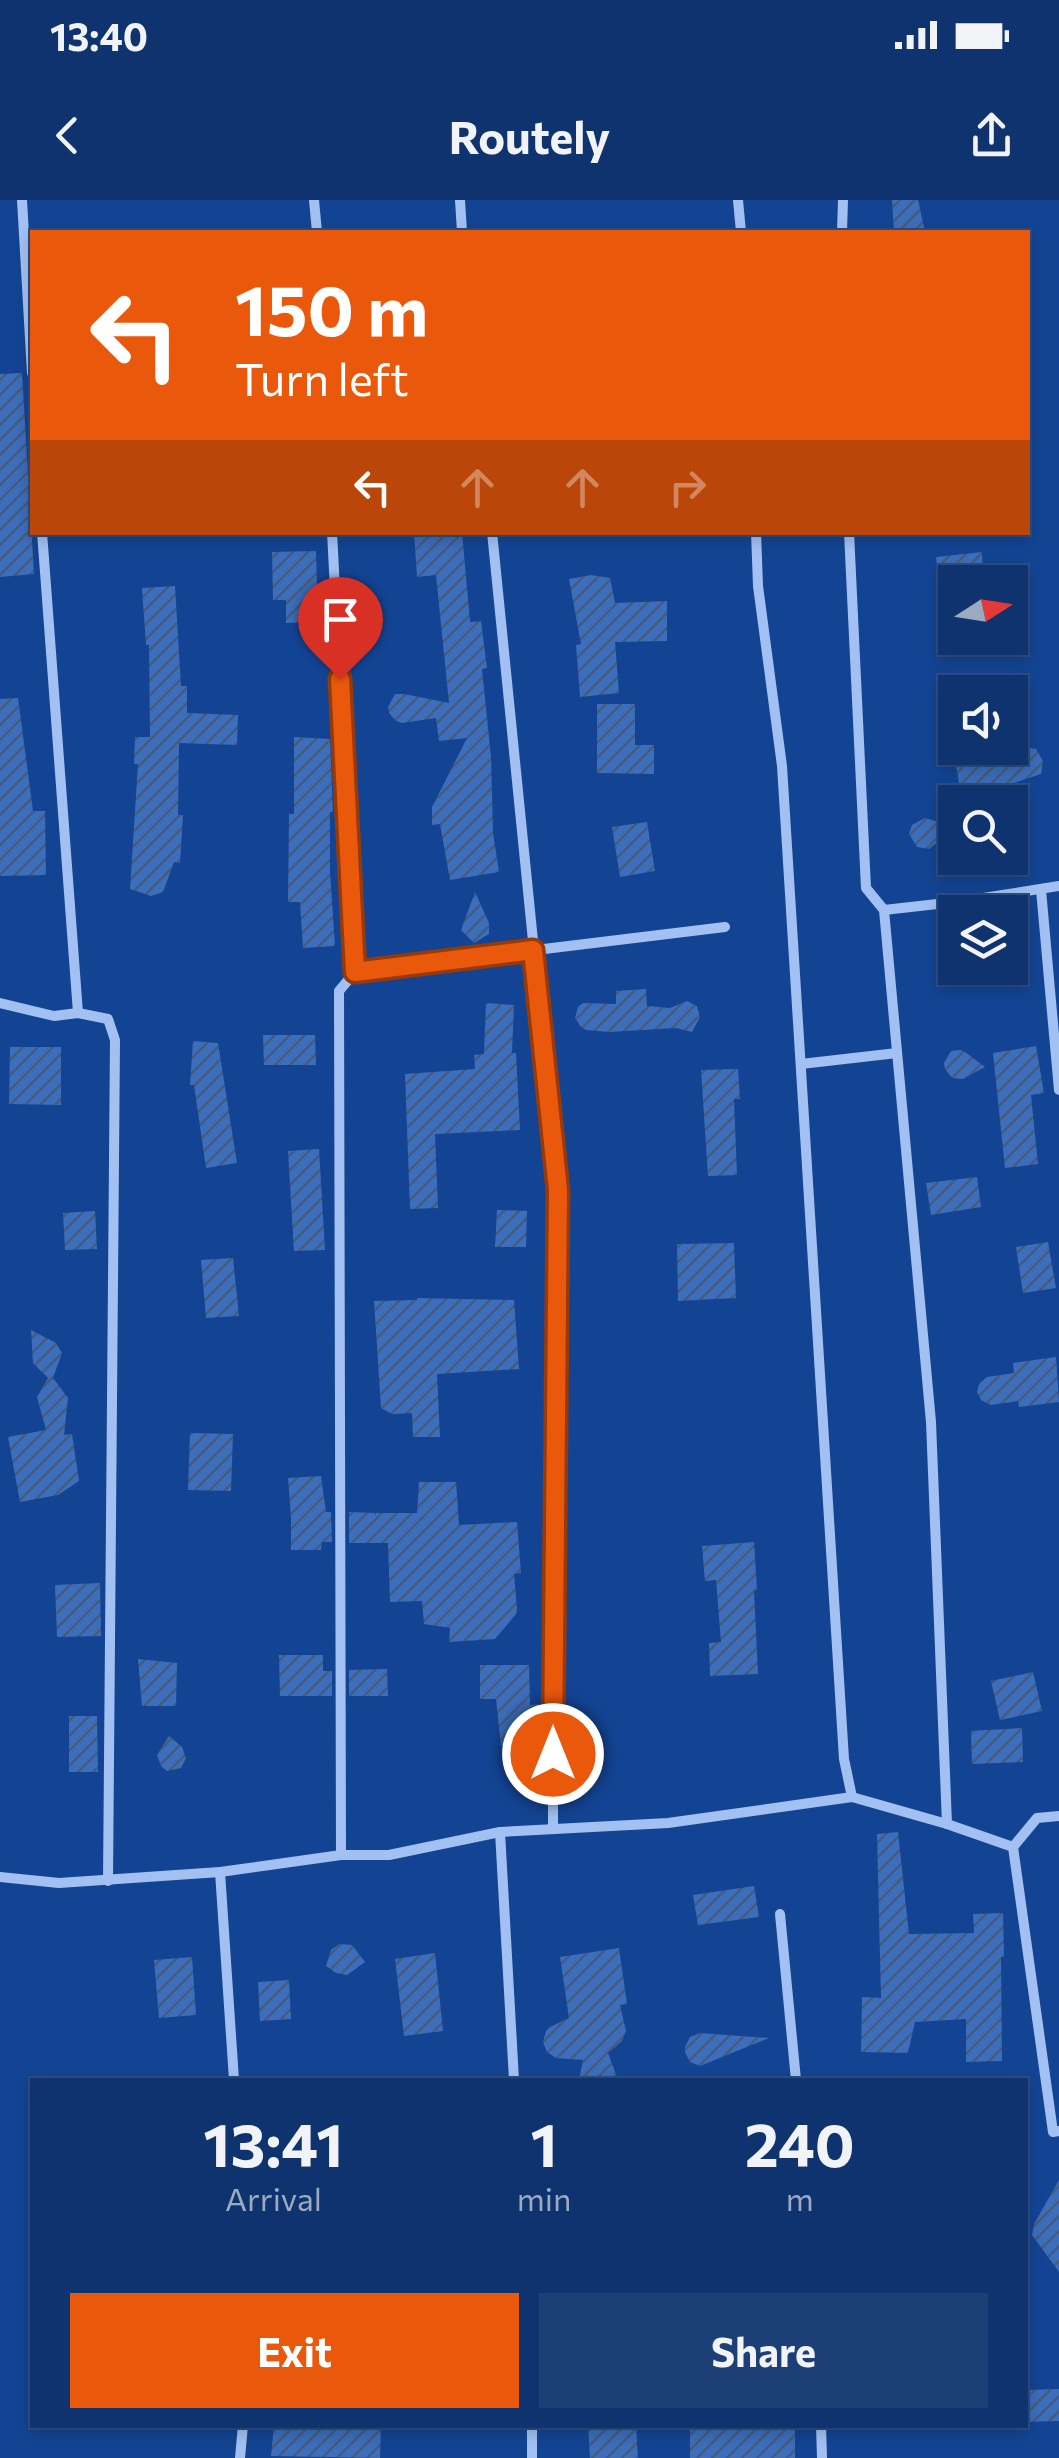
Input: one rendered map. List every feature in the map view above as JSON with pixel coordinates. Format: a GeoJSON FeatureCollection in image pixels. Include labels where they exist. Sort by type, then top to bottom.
{"type":"FeatureCollection","features":[{"type":"Feature","properties":{"kind":"street"},"geometry":{"type":"LineString","coordinates":[[22,200],[30,338]]}},
{"type":"Feature","properties":{"kind":"street"},"geometry":{"type":"LineString","coordinates":[[314,200],[317,230]]}},
{"type":"Feature","properties":{"kind":"street"},"geometry":{"type":"LineString","coordinates":[[460,200],[462,230]]}},
{"type":"Feature","properties":{"kind":"street"},"geometry":{"type":"LineString","coordinates":[[738,200],[740,230]]}},
{"type":"Feature","properties":{"kind":"street"},"geometry":{"type":"LineString","coordinates":[[842,230],[843,200]]}},
{"type":"Feature","properties":{"kind":"street"},"geometry":{"type":"LineString","coordinates":[[42,535],[78,1013]]}},
{"type":"Feature","properties":{"kind":"street"},"geometry":{"type":"LineString","coordinates":[[332,535],[355,972]]}},
{"type":"Feature","properties":{"kind":"street"},"geometry":{"type":"LineString","coordinates":[[492,535],[558,1190],[553,1828]]}},
{"type":"Feature","properties":{"kind":"street"},"geometry":{"type":"LineString","coordinates":[[756,535],[758,586],[782,766],[844,1759],[852,1797]]}},
{"type":"Feature","properties":{"kind":"street"},"geometry":{"type":"LineString","coordinates":[[849,535],[866,888],[884,910],[932,1422],[947,1824]]}},
{"type":"Feature","properties":{"kind":"street"},"geometry":{"type":"LineString","coordinates":[[884,910],[1059,886]]}},
{"type":"Feature","properties":{"kind":"street"},"geometry":{"type":"LineString","coordinates":[[1041,890],[1059,1090]]}},
{"type":"Feature","properties":{"kind":"street"},"geometry":{"type":"LineString","coordinates":[[341,1855],[339,991],[355,972],[724,928]]}},
{"type":"Feature","properties":{"kind":"street"},"geometry":{"type":"LineString","coordinates":[[0,1003],[54,1016],[78,1013],[108,1019],[115,1040],[108,1881]]}},
{"type":"Feature","properties":{"kind":"street"},"geometry":{"type":"LineString","coordinates":[[802,1064],[897,1053]]}},
{"type":"Feature","properties":{"kind":"street"},"geometry":{"type":"LineString","coordinates":[[0,1877],[60,1883],[220,1872],[341,1855],[388,1855],[500,1832],[668,1824],[852,1797],[1014,1848]]}},
{"type":"Feature","properties":{"kind":"street"},"geometry":{"type":"LineString","coordinates":[[1059,1816],[1037,1818],[1014,1848],[1053,2132],[1059,2131]]}},
{"type":"Feature","properties":{"kind":"street"},"geometry":{"type":"LineString","coordinates":[[500,1832],[514,2078]]}},
{"type":"Feature","properties":{"kind":"street"},"geometry":{"type":"LineString","coordinates":[[220,1872],[234,2078]]}},
{"type":"Feature","properties":{"kind":"street"},"geometry":{"type":"LineString","coordinates":[[780,1914],[796,2078]]}},
{"type":"Feature","properties":{"kind":"street"},"geometry":{"type":"LineString","coordinates":[[240,2458],[242,2428]]}},
{"type":"Feature","properties":{"kind":"street"},"geometry":{"type":"LineString","coordinates":[[532,2428],[532,2458]]}},
{"type":"Feature","properties":{"kind":"street"},"geometry":{"type":"LineString","coordinates":[[821,2428],[822,2458]]}},
{"type":"Feature","properties":{"kind":"building"},"geometry":{"type":"Polygon","coordinates":[[[892,200],[918,200],[925,230],[894,230],[892,200]]]}},
{"type":"Feature","properties":{"kind":"building"},"geometry":{"type":"Polygon","coordinates":[[[22,373],[34,574],[0,577],[0,374],[22,373]]]}},
{"type":"Feature","properties":{"kind":"building"},"geometry":{"type":"Polygon","coordinates":[[[414,535],[462,535],[470,622],[481,621],[487,668],[482,669],[499,872],[450,880],[440,824],[432,825],[432,807],[467,738],[439,741],[436,718],[402,723],[389,713],[395,694],[449,703],[436,575],[417,577],[414,535]]]}},
{"type":"Feature","properties":{"kind":"building"},"geometry":{"type":"Polygon","coordinates":[[[316,551],[318,622],[286,623],[286,600],[273,600],[272,552],[316,551]]]}},
{"type":"Feature","properties":{"kind":"building"},"geometry":{"type":"Polygon","coordinates":[[[982,552],[982,565],[938,565],[938,574],[936,557],[982,552]]]}},
{"type":"Feature","properties":{"kind":"building"},"geometry":{"type":"Polygon","coordinates":[[[591,575],[610,578],[615,603],[667,601],[667,641],[615,642],[619,693],[580,697],[576,645],[581,644],[569,579],[591,575]]]}},
{"type":"Feature","properties":{"kind":"building"},"geometry":{"type":"Polygon","coordinates":[[[175,586],[181,686],[187,686],[187,713],[238,715],[237,745],[179,743],[178,815],[183,815],[180,863],[174,862],[163,892],[151,896],[130,889],[138,764],[134,764],[135,737],[150,737],[149,645],[142,588],[175,586]]]}},
{"type":"Feature","properties":{"kind":"building"},"geometry":{"type":"Polygon","coordinates":[[[18,698],[33,811],[45,811],[46,875],[0,876],[0,699],[18,698]]]}},
{"type":"Feature","properties":{"kind":"building"},"geometry":{"type":"Polygon","coordinates":[[[597,704],[635,704],[635,745],[654,745],[654,774],[597,773],[597,704]]]}},
{"type":"Feature","properties":{"kind":"building"},"geometry":{"type":"Polygon","coordinates":[[[294,737],[330,739],[330,872],[335,946],[303,948],[300,902],[288,902],[294,737]]]}},
{"type":"Feature","properties":{"kind":"building"},"geometry":{"type":"Polygon","coordinates":[[[1028,748],[1036,749],[1043,761],[1041,774],[1014,785],[959,785],[956,765],[1028,765],[1028,748]]]}},
{"type":"Feature","properties":{"kind":"building"},"geometry":{"type":"Polygon","coordinates":[[[925,818],[938,822],[938,842],[929,849],[917,847],[909,834],[912,825],[925,818]]]}},
{"type":"Feature","properties":{"kind":"building"},"geometry":{"type":"Polygon","coordinates":[[[647,822],[655,871],[620,877],[612,827],[647,822]]]}},
{"type":"Feature","properties":{"kind":"building"},"geometry":{"type":"Polygon","coordinates":[[[475,892],[489,923],[489,934],[474,943],[461,930],[475,892]]]}},
{"type":"Feature","properties":{"kind":"building"},"geometry":{"type":"Polygon","coordinates":[[[646,989],[647,1006],[670,1008],[687,1001],[697,1006],[700,1017],[692,1032],[676,1028],[586,1030],[575,1018],[583,1003],[616,1004],[616,991],[646,989]]]}},
{"type":"Feature","properties":{"kind":"building"},"geometry":{"type":"Polygon","coordinates":[[[486,1003],[514,1005],[512,1053],[516,1053],[520,1130],[435,1134],[438,1208],[410,1209],[405,1074],[475,1069],[474,1055],[484,1054],[486,1003]]]}},
{"type":"Feature","properties":{"kind":"building"},"geometry":{"type":"Polygon","coordinates":[[[263,1035],[315,1035],[316,1065],[264,1065],[263,1035]]]}},
{"type":"Feature","properties":{"kind":"building"},"geometry":{"type":"Polygon","coordinates":[[[193,1041],[218,1043],[237,1163],[206,1168],[194,1085],[190,1085],[193,1041]]]}},
{"type":"Feature","properties":{"kind":"building"},"geometry":{"type":"Polygon","coordinates":[[[1036,1046],[1044,1093],[1031,1095],[1038,1164],[1005,1168],[993,1053],[1036,1046]]]}},
{"type":"Feature","properties":{"kind":"building"},"geometry":{"type":"Polygon","coordinates":[[[10,1047],[61,1047],[61,1105],[9,1104],[10,1047]]]}},
{"type":"Feature","properties":{"kind":"building"},"geometry":{"type":"Polygon","coordinates":[[[960,1050],[985,1067],[963,1079],[952,1078],[944,1063],[951,1051],[960,1050]]]}},
{"type":"Feature","properties":{"kind":"building"},"geometry":{"type":"Polygon","coordinates":[[[738,1069],[740,1099],[734,1099],[737,1175],[708,1176],[701,1070],[738,1069]]]}},
{"type":"Feature","properties":{"kind":"building"},"geometry":{"type":"Polygon","coordinates":[[[319,1149],[325,1250],[294,1251],[288,1151],[319,1149]]]}},
{"type":"Feature","properties":{"kind":"building"},"geometry":{"type":"Polygon","coordinates":[[[977,1177],[981,1207],[931,1215],[926,1183],[977,1177]]]}},
{"type":"Feature","properties":{"kind":"building"},"geometry":{"type":"Polygon","coordinates":[[[497,1210],[527,1211],[526,1247],[495,1247],[497,1210]]]}},
{"type":"Feature","properties":{"kind":"building"},"geometry":{"type":"Polygon","coordinates":[[[95,1211],[97,1249],[65,1250],[63,1213],[95,1211]]]}},
{"type":"Feature","properties":{"kind":"building"},"geometry":{"type":"Polygon","coordinates":[[[1048,1242],[1056,1288],[1023,1293],[1016,1247],[1048,1242]]]}},
{"type":"Feature","properties":{"kind":"building"},"geometry":{"type":"Polygon","coordinates":[[[734,1243],[736,1298],[678,1301],[677,1244],[734,1243]]]}},
{"type":"Feature","properties":{"kind":"building"},"geometry":{"type":"Polygon","coordinates":[[[233,1258],[239,1316],[206,1318],[201,1260],[233,1258]]]}},
{"type":"Feature","properties":{"kind":"building"},"geometry":{"type":"Polygon","coordinates":[[[514,1300],[519,1369],[437,1374],[440,1437],[413,1437],[412,1413],[392,1414],[381,1408],[374,1301],[514,1300]]]}},
{"type":"Feature","properties":{"kind":"building"},"geometry":{"type":"Polygon","coordinates":[[[31,1330],[56,1343],[62,1353],[53,1378],[68,1398],[64,1435],[72,1434],[79,1481],[58,1495],[20,1502],[8,1437],[46,1430],[37,1397],[48,1378],[33,1363],[31,1330]]]}},
{"type":"Feature","properties":{"kind":"building"},"geometry":{"type":"Polygon","coordinates":[[[1056,1357],[1059,1402],[1019,1407],[1018,1401],[991,1405],[981,1400],[979,1384],[987,1377],[1014,1373],[1013,1363],[1056,1357]]]}},
{"type":"Feature","properties":{"kind":"building"},"geometry":{"type":"Polygon","coordinates":[[[190,1433],[233,1434],[231,1491],[188,1490],[190,1433]]]}},
{"type":"Feature","properties":{"kind":"building"},"geometry":{"type":"Polygon","coordinates":[[[321,1476],[326,1512],[331,1512],[332,1542],[322,1542],[321,1550],[291,1550],[288,1478],[321,1476]]]}},
{"type":"Feature","properties":{"kind":"building"},"geometry":{"type":"Polygon","coordinates":[[[419,1482],[456,1482],[459,1525],[517,1522],[521,1573],[514,1574],[517,1609],[495,1639],[449,1642],[450,1628],[424,1624],[422,1601],[390,1602],[388,1543],[349,1543],[349,1512],[376,1516],[417,1513],[419,1482]]]}},
{"type":"Feature","properties":{"kind":"building"},"geometry":{"type":"Polygon","coordinates":[[[754,1542],[758,1674],[710,1676],[709,1643],[721,1642],[716,1580],[705,1581],[702,1546],[754,1542]]]}},
{"type":"Feature","properties":{"kind":"building"},"geometry":{"type":"Polygon","coordinates":[[[100,1583],[101,1636],[57,1637],[55,1585],[100,1583]]]}},
{"type":"Feature","properties":{"kind":"building"},"geometry":{"type":"Polygon","coordinates":[[[279,1655],[323,1655],[323,1671],[332,1671],[332,1696],[280,1696],[279,1655]]]}},
{"type":"Feature","properties":{"kind":"building"},"geometry":{"type":"Polygon","coordinates":[[[138,1659],[177,1663],[176,1706],[142,1706],[138,1659]]]}},
{"type":"Feature","properties":{"kind":"building"},"geometry":{"type":"Polygon","coordinates":[[[480,1665],[529,1665],[530,1705],[538,1704],[541,1743],[501,1746],[496,1699],[480,1699],[480,1665]]]}},
{"type":"Feature","properties":{"kind":"building"},"geometry":{"type":"Polygon","coordinates":[[[387,1669],[388,1696],[349,1696],[349,1670],[387,1669]]]}},
{"type":"Feature","properties":{"kind":"building"},"geometry":{"type":"Polygon","coordinates":[[[1033,1672],[1042,1711],[1000,1720],[991,1681],[1033,1672]]]}},
{"type":"Feature","properties":{"kind":"building"},"geometry":{"type":"Polygon","coordinates":[[[69,1716],[97,1716],[98,1772],[69,1772],[69,1716]]]}},
{"type":"Feature","properties":{"kind":"building"},"geometry":{"type":"Polygon","coordinates":[[[1022,1728],[1023,1762],[972,1764],[971,1731],[1022,1728]]]}},
{"type":"Feature","properties":{"kind":"building"},"geometry":{"type":"Polygon","coordinates":[[[169,1736],[182,1747],[186,1758],[181,1768],[167,1771],[157,1755],[169,1736]]]}},
{"type":"Feature","properties":{"kind":"building"},"geometry":{"type":"Polygon","coordinates":[[[898,1832],[909,1934],[974,1933],[973,1914],[1003,1913],[1002,2061],[966,2062],[966,2019],[915,2022],[908,2053],[861,2052],[862,1997],[881,1998],[877,1834],[898,1832]]]}},
{"type":"Feature","properties":{"kind":"building"},"geometry":{"type":"Polygon","coordinates":[[[754,1886],[759,1917],[698,1925],[693,1895],[754,1886]]]}},
{"type":"Feature","properties":{"kind":"building"},"geometry":{"type":"Polygon","coordinates":[[[339,1944],[352,1945],[365,1962],[347,1975],[326,1966],[331,1950],[339,1944]]]}},
{"type":"Feature","properties":{"kind":"building"},"geometry":{"type":"Polygon","coordinates":[[[619,1948],[627,2004],[620,2005],[626,2031],[622,2041],[608,2053],[617,2078],[579,2078],[583,2060],[556,2058],[547,2052],[543,2042],[546,2031],[569,2018],[560,1957],[619,1948]]]}},
{"type":"Feature","properties":{"kind":"building"},"geometry":{"type":"Polygon","coordinates":[[[435,1953],[443,2031],[404,2036],[395,1959],[435,1953]]]}},
{"type":"Feature","properties":{"kind":"building"},"geometry":{"type":"Polygon","coordinates":[[[192,1957],[196,2015],[159,2018],[154,1960],[192,1957]]]}},
{"type":"Feature","properties":{"kind":"building"},"geometry":{"type":"Polygon","coordinates":[[[289,1980],[291,2019],[260,2021],[258,1982],[289,1980]]]}},
{"type":"Feature","properties":{"kind":"building"},"geometry":{"type":"Polygon","coordinates":[[[700,2033],[769,2038],[700,2066],[690,2062],[685,2047],[690,2037],[700,2033]]]}},
{"type":"Feature","properties":{"kind":"building"},"geometry":{"type":"Polygon","coordinates":[[[1059,2180],[1059,2272],[1032,2235],[1034,2224],[1059,2180]]]}},
{"type":"Feature","properties":{"kind":"building"},"geometry":{"type":"Polygon","coordinates":[[[1059,2389],[1059,2421],[1028,2422],[1028,2390],[1059,2389]]]}},
{"type":"Feature","properties":{"kind":"building"},"geometry":{"type":"Polygon","coordinates":[[[274,2428],[381,2428],[380,2458],[271,2456],[274,2428]]]}},
{"type":"Feature","properties":{"kind":"building"},"geometry":{"type":"Polygon","coordinates":[[[588,2428],[636,2428],[638,2458],[590,2458],[588,2428]]]}},
{"type":"Feature","properties":{"kind":"building"},"geometry":{"type":"Polygon","coordinates":[[[690,2428],[795,2428],[795,2458],[690,2458],[690,2428]]]}},
{"type":"Feature","properties":{"kind":"route"},"geometry":{"type":"LineString","coordinates":[[340,679],[355,972],[533,950],[558,1190],[553,1754]]}}]}
